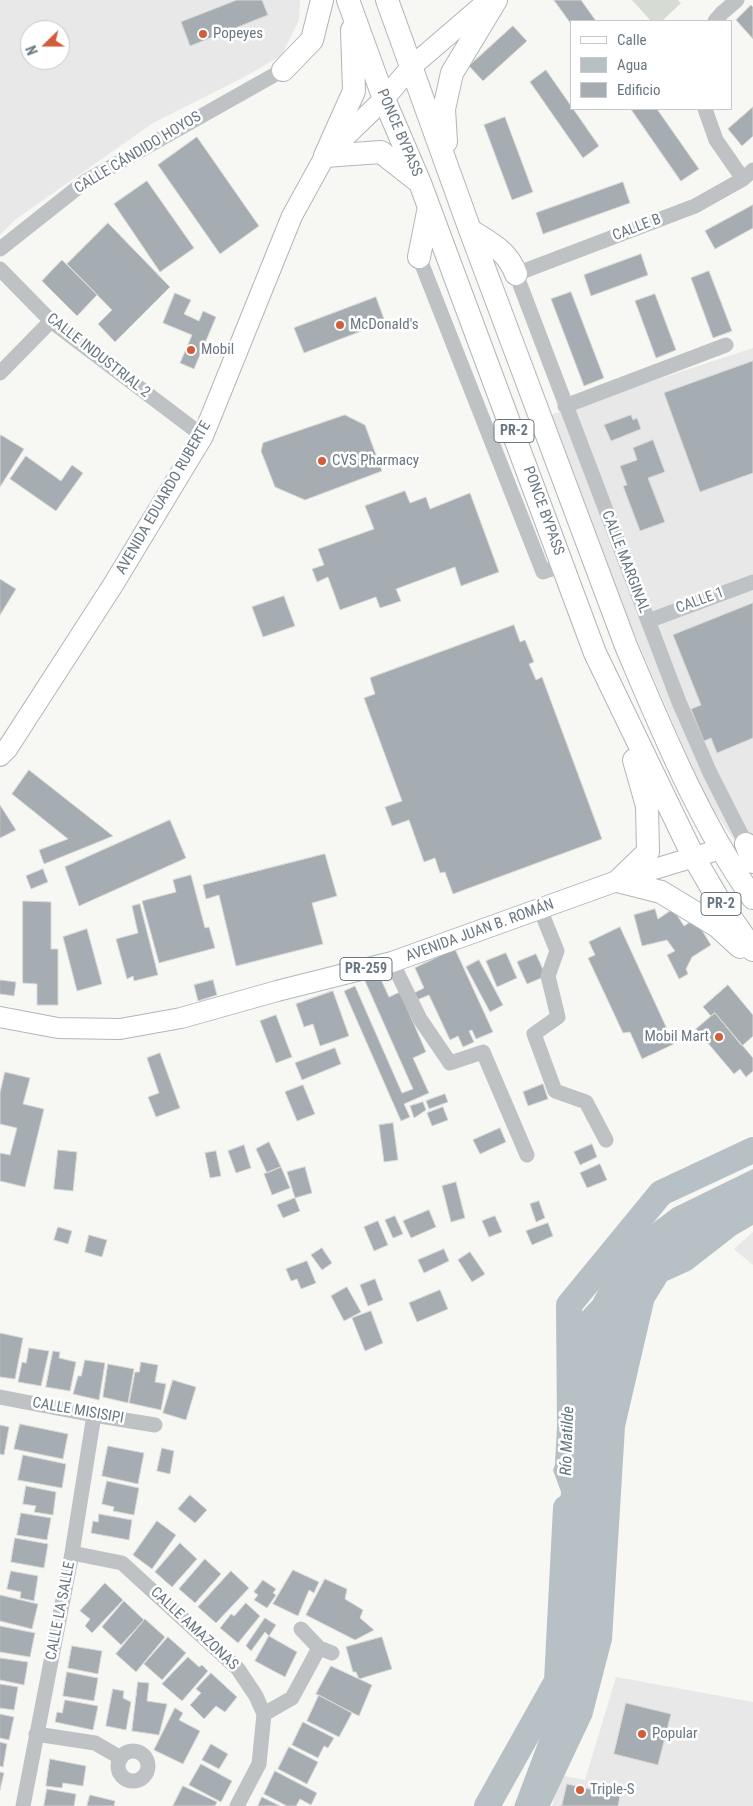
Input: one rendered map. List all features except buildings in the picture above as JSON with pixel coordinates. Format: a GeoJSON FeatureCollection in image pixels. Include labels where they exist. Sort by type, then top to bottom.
{"type":"FeatureCollection","features":[{"type":"Feature","properties":{"kind":"highway"},"geometry":{"type":"LineString","coordinates":[[283,70],[312,40],[322,0]]}},
{"type":"Feature","properties":{"kind":"highway","name":"PONCE BYPASS"},"geometry":{"type":"LineString","coordinates":[[387,0],[470,230],[626,646],[659,722],[722,849],[753,898]]}},
{"type":"Feature","properties":{"kind":"highway"},"geometry":{"type":"LineString","coordinates":[[448,170],[444,109],[452,73],[496,0]]}},
{"type":"Feature","properties":{"kind":"highway"},"geometry":{"type":"LineString","coordinates":[[349,2],[354,53],[354,91],[325,156],[380,152],[420,183]]}},
{"type":"Feature","properties":{"kind":"highway","name":"PONCE BYPASS"},"geometry":{"type":"LineString","coordinates":[[349,2],[384,99],[429,206],[595,653],[693,856],[720,902],[753,950]]}},
{"type":"Feature","properties":{"kind":"highway"},"geometry":{"type":"LineString","coordinates":[[420,257],[429,206]]}},
{"type":"Feature","properties":{"kind":"highway"},"geometry":{"type":"LineString","coordinates":[[470,230],[511,260],[516,274]]}},
{"type":"Feature","properties":{"kind":"highway"},"geometry":{"type":"LineString","coordinates":[[616,696],[647,806],[648,852],[618,881]]}},
{"type":"Feature","properties":{"kind":"highway"},"geometry":{"type":"LineString","coordinates":[[618,881],[661,892],[717,926],[753,957]]}},
{"type":"Feature","properties":{"kind":"main road","name":"AVENIDA EDUARDO RUBERTE"},"geometry":{"type":"LineString","coordinates":[[0,756],[113,585],[203,436],[292,216],[325,156],[384,99],[412,67],[489,0]]}},
{"type":"Feature","properties":{"kind":"main road","name":"AVENIDA JUAN B. ROMÁN"},"geometry":{"type":"LineString","coordinates":[[0,1017],[58,1028],[120,1029],[181,1018],[392,962],[618,881],[693,856],[722,849]]}},
{"type":"Feature","properties":{"kind":"street"},"geometry":{"type":"LineString","coordinates":[[716,20],[737,0]]}},
{"type":"Feature","properties":{"kind":"street","name":"CALLE CÁNDIDO HOYOS"},"geometry":{"type":"LineString","coordinates":[[0,249],[86,181],[283,70]]}},
{"type":"Feature","properties":{"kind":"street"},"geometry":{"type":"LineString","coordinates":[[705,110],[716,140],[748,174]]}},
{"type":"Feature","properties":{"kind":"street","name":"CALLE B"},"geometry":{"type":"LineString","coordinates":[[516,274],[695,206],[748,174]]}},
{"type":"Feature","properties":{"kind":"street"},"geometry":{"type":"LineString","coordinates":[[420,257],[543,572],[563,565]]}},
{"type":"Feature","properties":{"kind":"street","name":"CALLE INDUSTRIAL 2"},"geometry":{"type":"LineString","coordinates":[[0,269],[51,321],[203,436]]}},
{"type":"Feature","properties":{"kind":"street","name":"CALLE MARGINAL"},"geometry":{"type":"LineString","coordinates":[[516,274],[679,702],[710,774],[751,850]]}},
{"type":"Feature","properties":{"kind":"street"},"geometry":{"type":"LineString","coordinates":[[0,373],[51,321]]}},
{"type":"Feature","properties":{"kind":"street"},"geometry":{"type":"LineString","coordinates":[[565,406],[726,345]]}},
{"type":"Feature","properties":{"kind":"street","name":"CALLE 1"},"geometry":{"type":"LineString","coordinates":[[648,621],[753,582]]}},
{"type":"Feature","properties":{"kind":"street"},"geometry":{"type":"LineString","coordinates":[[722,849],[751,850]]}},
{"type":"Feature","properties":{"kind":"street"},"geometry":{"type":"LineString","coordinates":[[540,910],[557,951],[548,976],[558,1018],[534,1034],[555,1091],[586,1102],[606,1140]]}},
{"type":"Feature","properties":{"kind":"street"},"geometry":{"type":"LineString","coordinates":[[392,962],[420,1019],[450,1063],[483,1052],[527,1155]]}},
{"type":"Feature","properties":{"kind":"street","name":"CALLE MISISIPI"},"geometry":{"type":"LineString","coordinates":[[0,1397],[155,1425]]}},
{"type":"Feature","properties":{"kind":"street","name":"CALLE LA SALLE"},"geometry":{"type":"LineString","coordinates":[[23,1806],[72,1553],[94,1415]]}},
{"type":"Feature","properties":{"kind":"street","name":"CALLE AMAZONAS"},"geometry":{"type":"LineString","coordinates":[[72,1553],[122,1563],[238,1669],[256,1696],[264,1714]]}},
{"type":"Feature","properties":{"kind":"street"},"geometry":{"type":"LineString","coordinates":[[237,1806],[259,1764],[264,1714],[292,1698],[326,1650],[301,1629]]}},
{"type":"Feature","properties":{"kind":"street"},"geometry":{"type":"LineString","coordinates":[[36,1734],[95,1743],[122,1758]]}},
{"type":"Feature","properties":{"kind":"shaded area"},"geometry":{"type":"Polygon","coordinates":[[[0,0],[300,0],[299,20],[282,55],[246,76],[153,123],[16,219],[0,235],[0,0]]]}},
{"type":"Feature","properties":{"kind":"shaded area"},"geometry":{"type":"Polygon","coordinates":[[[632,0],[678,0],[681,3],[663,20],[650,20],[632,0]]]}},
{"type":"Feature","properties":{"kind":"shaded area"},"geometry":{"type":"Polygon","coordinates":[[[753,348],[753,868],[706,799],[631,626],[550,415],[753,348]]]}},
{"type":"Feature","properties":{"kind":"shaded area"},"geometry":{"type":"Polygon","coordinates":[[[753,1232],[753,1265],[734,1249],[753,1232]]]}},
{"type":"Feature","properties":{"kind":"shaded area"},"geometry":{"type":"Polygon","coordinates":[[[616,1677],[753,1702],[753,1806],[552,1806],[560,1775],[585,1780],[616,1677]]]}},
{"type":"Feature","properties":{"kind":"water"},"geometry":{"type":"Polygon","coordinates":[[[753,1169],[753,1225],[736,1235],[691,1270],[667,1281],[654,1302],[625,1427],[612,1640],[592,1717],[550,1806],[514,1806],[542,1732],[544,1679],[562,1641],[574,1598],[573,1570],[558,1522],[561,1492],[553,1470],[577,1410],[570,1355],[578,1316],[593,1300],[620,1248],[673,1208],[753,1169]]]}},
{"type":"Feature","properties":{"kind":"waterway","name":"Río Matilde"},"geometry":{"type":"LineString","coordinates":[[568,1464],[570,1428],[569,1305],[661,1193],[753,1150]]}},
{"type":"Feature","properties":{"kind":"waterway","name":"Río Matilde"},"geometry":{"type":"LineString","coordinates":[[487,1806],[557,1681],[566,1508]]}},
{"type":"Feature","properties":{"kind":"place","name":"Popeyes"},"geometry":{"type":"Point","coordinates":[203,34]}},
{"type":"Feature","properties":{"kind":"place","name":"McDonald's"},"geometry":{"type":"Point","coordinates":[340,325]}},
{"type":"Feature","properties":{"kind":"place","name":"Mobil"},"geometry":{"type":"Point","coordinates":[191,350]}},
{"type":"Feature","properties":{"kind":"place","name":"CVS Pharmacy"},"geometry":{"type":"Point","coordinates":[322,461]}},
{"type":"Feature","properties":{"kind":"place","name":"Mobil Mart"},"geometry":{"type":"Point","coordinates":[719,1037]}},
{"type":"Feature","properties":{"kind":"place","name":"Popular"},"geometry":{"type":"Point","coordinates":[642,1734]}},
{"type":"Feature","properties":{"kind":"place","name":"Triple-S"},"geometry":{"type":"Point","coordinates":[580,1790]}}]}
